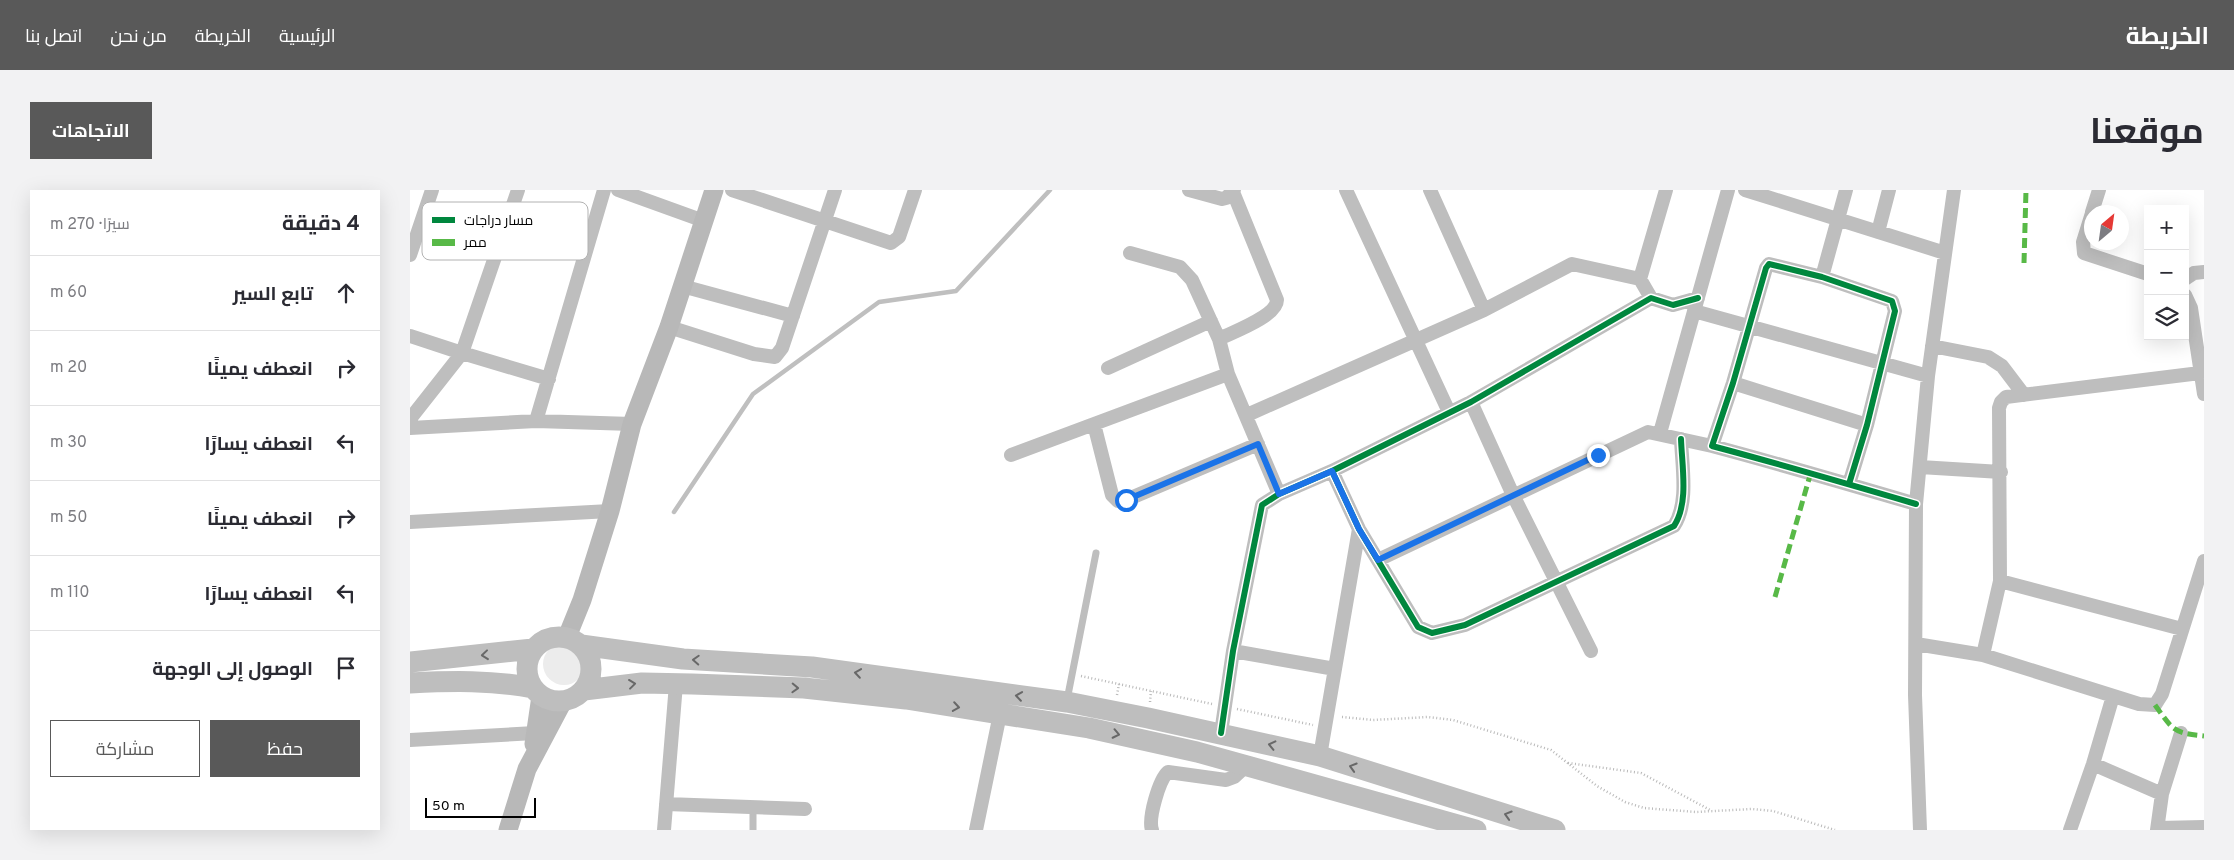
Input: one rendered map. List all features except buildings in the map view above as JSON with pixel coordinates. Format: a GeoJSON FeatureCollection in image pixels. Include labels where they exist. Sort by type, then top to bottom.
{"type":"FeatureCollection","features":[{"type":"Feature","properties":{"kind":"main road"},"geometry":{"type":"LineString","coordinates":[[410,662],[533,649],[548,638],[683,659],[812,667],[1067,702],[1221,733],[1320,756],[1555,830]]}},
{"type":"Feature","properties":{"kind":"main road"},"geometry":{"type":"LineString","coordinates":[[410,683],[456,681],[504,682],[563,701],[578,695],[584,690],[592,672],[588,653],[574,641]]}},
{"type":"Feature","properties":{"kind":"main road"},"geometry":{"type":"LineString","coordinates":[[533,649],[526,668],[528,678],[537,692]]}},
{"type":"Feature","properties":{"kind":"main road"},"geometry":{"type":"LineString","coordinates":[[584,690],[642,683],[804,688],[906,699],[1089,728],[1197,752],[1476,830]]}},
{"type":"Feature","properties":{"kind":"street"},"geometry":{"type":"LineString","coordinates":[[428,202],[432,190]]}},
{"type":"Feature","properties":{"kind":"street"},"geometry":{"type":"LineString","coordinates":[[514,202],[518,190]]}},
{"type":"Feature","properties":{"kind":"street"},"geometry":{"type":"LineString","coordinates":[[588,245],[604,190]]}},
{"type":"Feature","properties":{"kind":"street"},"geometry":{"type":"LineString","coordinates":[[618,190],[704,221]]}},
{"type":"Feature","properties":{"kind":"street"},"geometry":{"type":"LineString","coordinates":[[574,641],[582,600],[610,511],[632,424],[669,327],[714,190]]}},
{"type":"Feature","properties":{"kind":"street"},"geometry":{"type":"LineString","coordinates":[[732,190],[882,240],[894,242],[899,237],[915,190]]}},
{"type":"Feature","properties":{"kind":"street"},"geometry":{"type":"LineString","coordinates":[[669,327],[760,355],[775,356],[782,348],[834,190]]}},
{"type":"Feature","properties":{"kind":"street"},"geometry":{"type":"LineString","coordinates":[[1189,190],[1222,199],[1226,198],[1233,191],[1277,305],[1271,313],[1219,338]]}},
{"type":"Feature","properties":{"kind":"street"},"geometry":{"type":"LineString","coordinates":[[1346,190],[1449,412]]}},
{"type":"Feature","properties":{"kind":"street"},"geometry":{"type":"LineString","coordinates":[[1430,190],[1484,310]]}},
{"type":"Feature","properties":{"kind":"street"},"geometry":{"type":"LineString","coordinates":[[1640,280],[1666,190]]}},
{"type":"Feature","properties":{"kind":"street"},"geometry":{"type":"LineString","coordinates":[[1660,434],[1728,190]]}},
{"type":"Feature","properties":{"kind":"street"},"geometry":{"type":"LineString","coordinates":[[1745,190],[1945,253]]}},
{"type":"Feature","properties":{"kind":"street"},"geometry":{"type":"LineString","coordinates":[[1822,276],[1846,190]]}},
{"type":"Feature","properties":{"kind":"street"},"geometry":{"type":"LineString","coordinates":[[1878,232],[1889,190]]}},
{"type":"Feature","properties":{"kind":"street"},"geometry":{"type":"LineString","coordinates":[[1920,830],[1916,644],[1916,504],[1928,376],[1954,190]]}},
{"type":"Feature","properties":{"kind":"street"},"geometry":{"type":"LineString","coordinates":[[2094,205],[2099,190]]}},
{"type":"Feature","properties":{"kind":"street"},"geometry":{"type":"LineString","coordinates":[[410,255],[422,220]]}},
{"type":"Feature","properties":{"kind":"street"},"geometry":{"type":"LineString","coordinates":[[2084,239],[2084,253],[2144,273]]}},
{"type":"Feature","properties":{"kind":"street"},"geometry":{"type":"LineString","coordinates":[[1130,253],[1185,270],[1192,280],[1219,338],[1228,374],[1279,494]]}},
{"type":"Feature","properties":{"kind":"street"},"geometry":{"type":"LineString","coordinates":[[410,419],[462,353],[494,260]]}},
{"type":"Feature","properties":{"kind":"street"},"geometry":{"type":"LineString","coordinates":[[536,421],[584,260]]}},
{"type":"Feature","properties":{"kind":"street"},"geometry":{"type":"LineString","coordinates":[[1247,415],[1484,310],[1572,264],[1640,280],[1651,298],[1672,305],[1698,298]]}},
{"type":"Feature","properties":{"kind":"street"},"geometry":{"type":"LineString","coordinates":[[1712,446],[1733,383],[1766,268],[1770,264],[1822,276],[1892,301],[1895,310],[1867,424],[1848,484]]}},
{"type":"Feature","properties":{"kind":"street"},"geometry":{"type":"LineString","coordinates":[[2189,276],[2194,273],[2204,272]]}},
{"type":"Feature","properties":{"kind":"street"},"geometry":{"type":"LineString","coordinates":[[682,286],[792,316]]}},
{"type":"Feature","properties":{"kind":"street"},"geometry":{"type":"LineString","coordinates":[[1221,733],[1233,651],[1260,511],[1268,500],[1332,471],[1471,402],[1651,298]]}},
{"type":"Feature","properties":{"kind":"street"},"geometry":{"type":"LineString","coordinates":[[2189,304],[2204,394]]}},
{"type":"Feature","properties":{"kind":"street"},"geometry":{"type":"LineString","coordinates":[[1694,311],[1928,376]]}},
{"type":"Feature","properties":{"kind":"street"},"geometry":{"type":"LineString","coordinates":[[1108,368],[1211,321]]}},
{"type":"Feature","properties":{"kind":"street"},"geometry":{"type":"LineString","coordinates":[[410,336],[549,379]]}},
{"type":"Feature","properties":{"kind":"street"},"geometry":{"type":"LineString","coordinates":[[1932,346],[1988,358],[2002,366],[2024,394]]}},
{"type":"Feature","properties":{"kind":"street"},"geometry":{"type":"LineString","coordinates":[[1983,655],[2000,581],[2001,472],[1999,408],[2006,397],[2200,373]]}},
{"type":"Feature","properties":{"kind":"street"},"geometry":{"type":"LineString","coordinates":[[1011,455],[1228,374]]}},
{"type":"Feature","properties":{"kind":"street"},"geometry":{"type":"LineString","coordinates":[[1733,383],[1867,424]]}},
{"type":"Feature","properties":{"kind":"street"},"geometry":{"type":"LineString","coordinates":[[1471,402],[1513,495],[1591,651]]}},
{"type":"Feature","properties":{"kind":"street"},"geometry":{"type":"LineString","coordinates":[[410,428],[536,421],[632,424]]}},
{"type":"Feature","properties":{"kind":"street"},"geometry":{"type":"LineString","coordinates":[[1094,424],[1112,495],[1118,500],[1126,500],[1258,444]]}},
{"type":"Feature","properties":{"kind":"street"},"geometry":{"type":"LineString","coordinates":[[1378,560],[1648,432],[1712,446],[1916,504]]}},
{"type":"Feature","properties":{"kind":"street"},"geometry":{"type":"LineString","coordinates":[[1332,471],[1359,529],[1418,627],[1432,633],[1465,625],[1674,526],[1680,518],[1682,502],[1681,440]]}},
{"type":"Feature","properties":{"kind":"street"},"geometry":{"type":"LineString","coordinates":[[1920,467],[2001,472]]}},
{"type":"Feature","properties":{"kind":"street"},"geometry":{"type":"LineString","coordinates":[[410,522],[610,511]]}},
{"type":"Feature","properties":{"kind":"street"},"geometry":{"type":"LineString","coordinates":[[1320,756],[1359,529]]}},
{"type":"Feature","properties":{"kind":"street"},"geometry":{"type":"LineString","coordinates":[[1916,644],[1983,655],[2144,705],[2155,705],[2162,694],[2204,561]]}},
{"type":"Feature","properties":{"kind":"street"},"geometry":{"type":"LineString","coordinates":[[2000,581],[2182,630]]}},
{"type":"Feature","properties":{"kind":"street"},"geometry":{"type":"LineString","coordinates":[[1233,651],[1335,670]]}},
{"type":"Feature","properties":{"kind":"street"},"geometry":{"type":"LineString","coordinates":[[664,830],[676,684]]}},
{"type":"Feature","properties":{"kind":"street"},"geometry":{"type":"LineString","coordinates":[[508,830],[532,758],[536,733],[537,692]]}},
{"type":"Feature","properties":{"kind":"street"},"geometry":{"type":"LineString","coordinates":[[2070,830],[2114,696]]}},
{"type":"Feature","properties":{"kind":"street"},"geometry":{"type":"LineString","coordinates":[[532,758],[563,701]]}},
{"type":"Feature","properties":{"kind":"street"},"geometry":{"type":"LineString","coordinates":[[976,830],[1000,714]]}},
{"type":"Feature","properties":{"kind":"street"},"geometry":{"type":"LineString","coordinates":[[410,740],[536,733]]}},
{"type":"Feature","properties":{"kind":"street"},"geometry":{"type":"LineString","coordinates":[[2181,733],[2162,794],[2157,829],[2204,827]]}},
{"type":"Feature","properties":{"kind":"street"},"geometry":{"type":"LineString","coordinates":[[2093,764],[2162,794]]}},
{"type":"Feature","properties":{"kind":"street"},"geometry":{"type":"LineString","coordinates":[[1152,830],[1152,813],[1163,777],[1168,772],[1226,780],[1234,777],[1248,766]]}},
{"type":"Feature","properties":{"kind":"street"},"geometry":{"type":"LineString","coordinates":[[666,804],[805,809]]}},
{"type":"Feature","properties":{"kind":"lane"},"geometry":{"type":"LineString","coordinates":[[1067,702],[1096,553]]}},
{"type":"Feature","properties":{"kind":"lane"},"geometry":{"type":"LineString","coordinates":[[753,807],[753,830]]}},
{"type":"Feature","properties":{"kind":"path"},"geometry":{"type":"LineString","coordinates":[[1072,674],[1325,728],[1344,716],[1374,720],[1421,717],[1453,720],[1550,750],[1597,786],[1625,802],[1644,808],[1713,812],[1752,809],[1773,811],[1835,830]]}},
{"type":"Feature","properties":{"kind":"path"},"geometry":{"type":"LineString","coordinates":[[1566,763],[1642,773],[1713,812]]}},
{"type":"Feature","properties":{"kind":"shaded area"},"geometry":{"type":"Polygon","coordinates":[[[568,643],[576,646],[582,652],[585,664],[582,676],[576,682],[560,685],[552,682],[546,676],[543,660],[546,652],[552,646],[568,643]]]}},
{"type":"Feature","properties":{"kind":"waterway"},"geometry":{"type":"LineString","coordinates":[[674,512],[753,394],[879,302],[956,291],[1050,190]]}},
{"type":"Feature","properties":{"kind":"marked path"},"geometry":{"type":"LineString","coordinates":[[2024,263],[2026,190]]}},
{"type":"Feature","properties":{"kind":"marked path"},"geometry":{"type":"LineString","coordinates":[[1775,597],[1811,472]]}},
{"type":"Feature","properties":{"kind":"marked path"},"geometry":{"type":"LineString","coordinates":[[2155,705],[2175,729],[2204,736]]}},
{"type":"Feature","properties":{"kind":"cycle path"},"geometry":{"type":"LineString","coordinates":[[1849,484],[1867,425],[1895,311],[1892,301],[1822,277],[1769,264],[1766,268],[1733,383],[1712,446],[1916,504]]}},
{"type":"Feature","properties":{"kind":"cycle path"},"geometry":{"type":"LineString","coordinates":[[1221,733],[1233,651],[1262,505],[1279,494],[1332,471],[1471,402],[1651,298],[1673,305],[1698,298]]}},
{"type":"Feature","properties":{"kind":"cycle path"},"geometry":{"type":"LineString","coordinates":[[1332,471],[1359,529],[1418,627],[1432,633],[1465,625],[1674,526],[1682,507],[1684,484],[1681,439]]}},
{"type":"Feature","properties":{"kind":"route"},"geometry":{"type":"LineString","coordinates":[[1126,500],[1258,444],[1279,494],[1332,471],[1359,529],[1378,560],[1598,455]]}}]}
